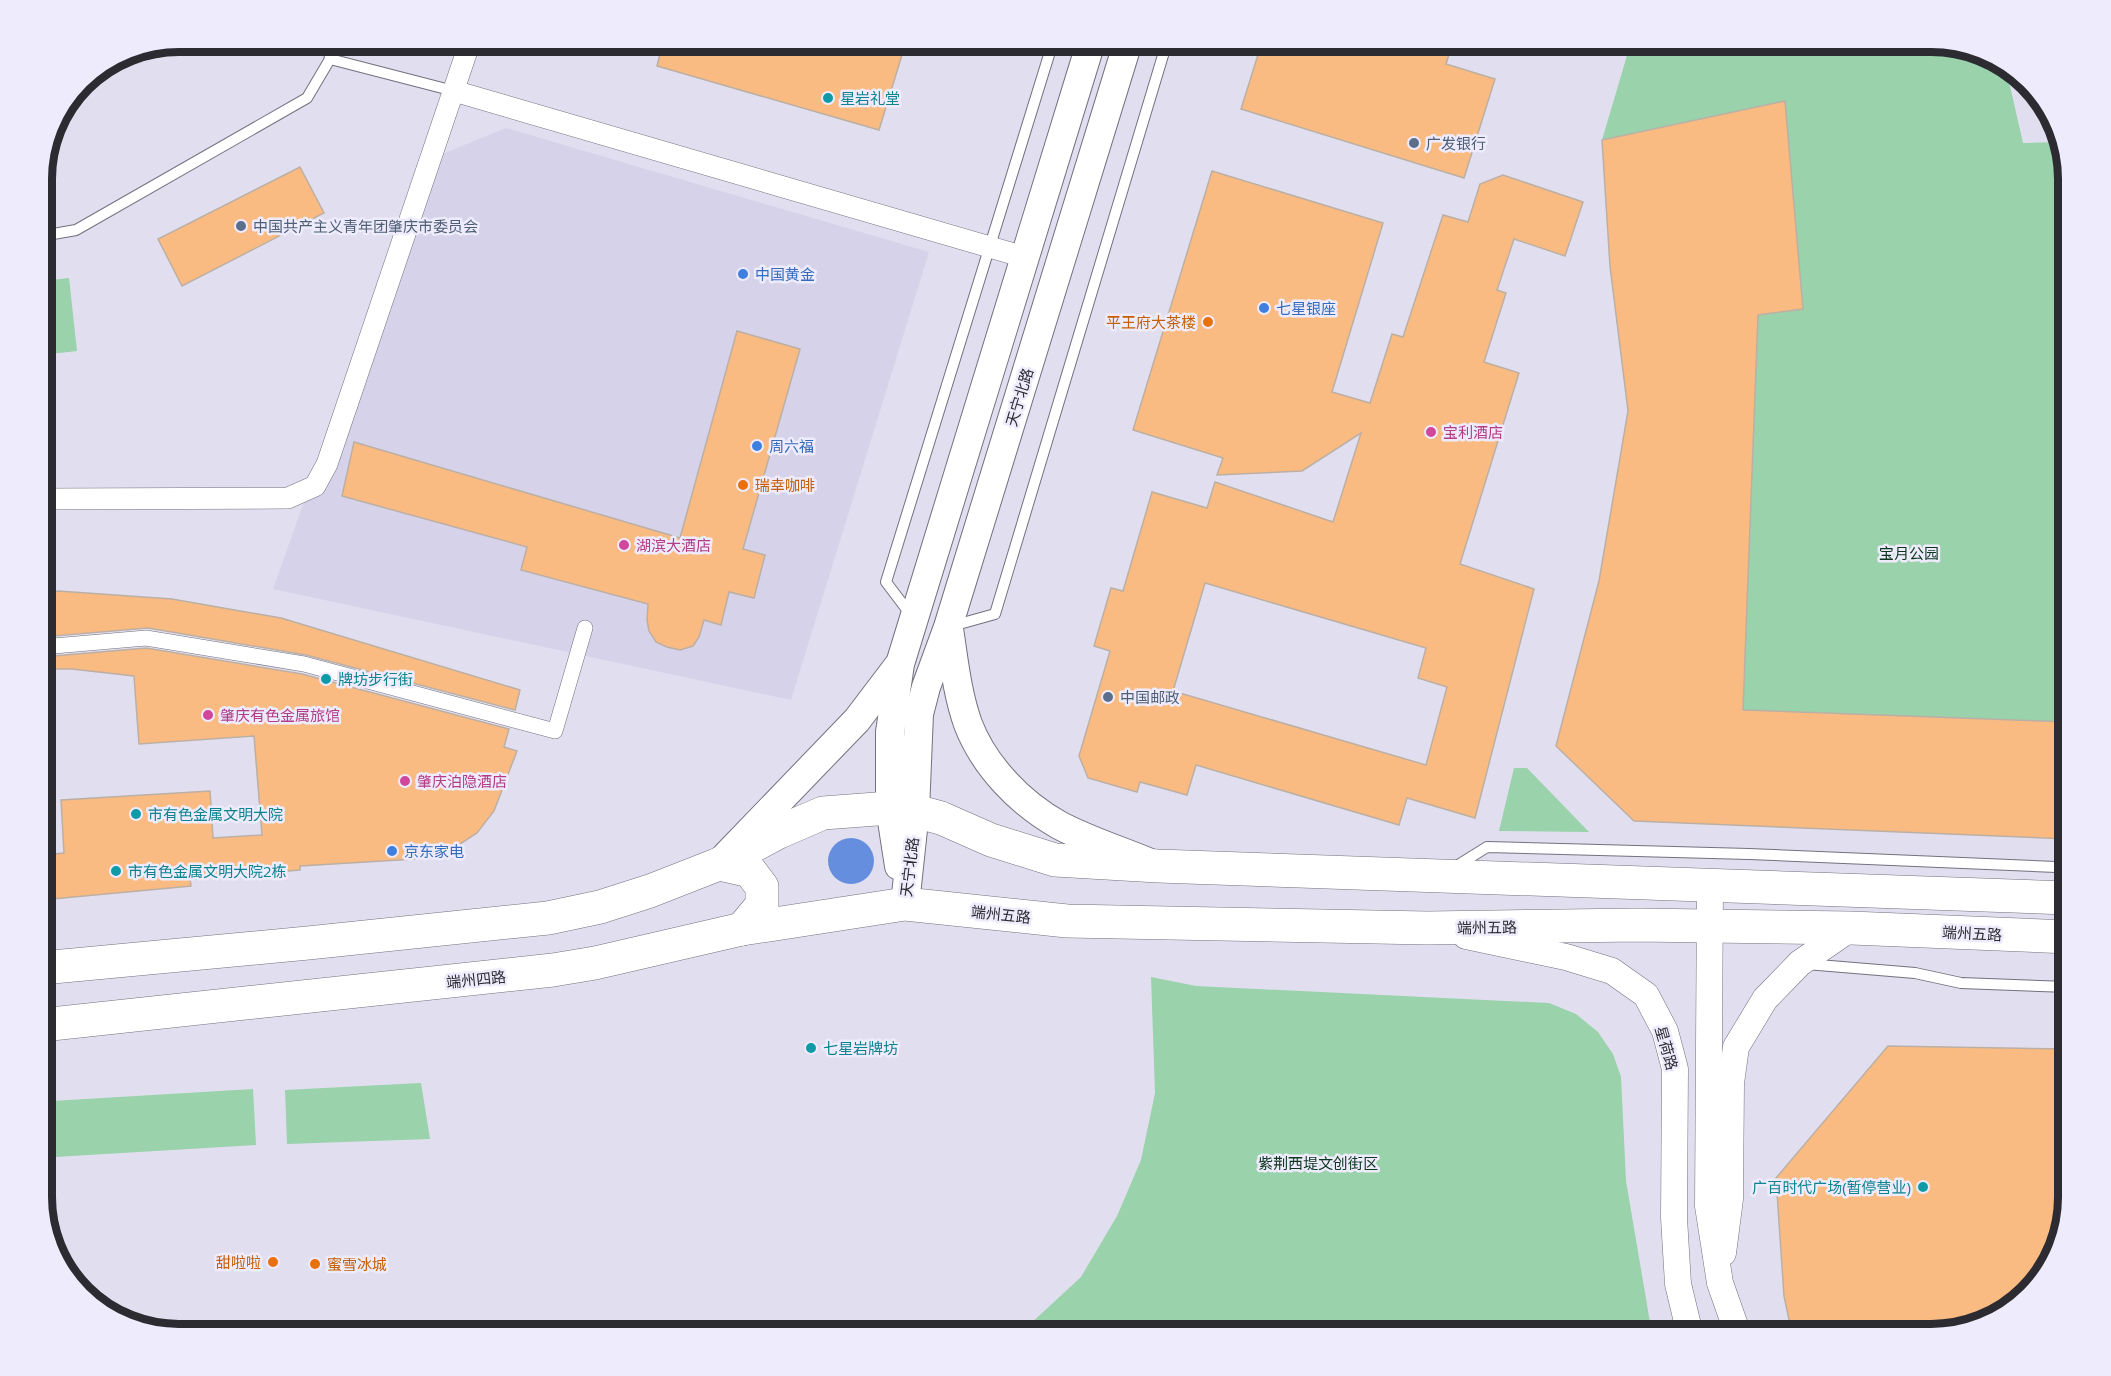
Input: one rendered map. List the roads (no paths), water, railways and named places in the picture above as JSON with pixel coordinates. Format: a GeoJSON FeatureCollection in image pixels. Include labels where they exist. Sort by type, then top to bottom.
{"type":"FeatureCollection","features":[{"type":"Feature","properties":{"kind":"main road","name":"天宁北路"},"geometry":{"type":"LineString","coordinates":[[905,904],[903,809],[890,732],[900,664],[1088,52]]}},
{"type":"Feature","properties":{"kind":"main road","name":"天宁北路"},"geometry":{"type":"LineString","coordinates":[[903,809],[919,714],[926,687],[948,627],[1125,52]]}},
{"type":"Feature","properties":{"kind":"main road"},"geometry":{"type":"LineString","coordinates":[[948,627],[957,682],[968,724],[986,757],[1009,787],[1032,807],[1060,825],[1158,866]]}},
{"type":"Feature","properties":{"kind":"main road"},"geometry":{"type":"LineString","coordinates":[[719,864],[857,720],[900,664]]}},
{"type":"Feature","properties":{"kind":"main road"},"geometry":{"type":"LineString","coordinates":[[53,967],[548,918],[600,907],[719,864],[779,832],[823,813],[903,809],[941,818],[991,840],[1055,860],[1158,866],[2058,898]]}},
{"type":"Feature","properties":{"kind":"main road"},"geometry":{"type":"LineString","coordinates":[[719,864],[750,871],[762,887],[762,905],[742,929]]}},
{"type":"Feature","properties":{"kind":"main road","name":"端州五路"},"geometry":{"type":"LineString","coordinates":[[905,904],[1067,921],[1428,928],[1637,925],[1851,928],[2058,937]]}},
{"type":"Feature","properties":{"kind":"main road","name":"端州四路"},"geometry":{"type":"LineString","coordinates":[[53,1024],[553,970],[595,963],[742,929],[905,904]]}},
{"type":"Feature","properties":{"kind":"street"},"geometry":{"type":"LineString","coordinates":[[53,498],[288,498],[315,486],[327,464],[467,52]]}},
{"type":"Feature","properties":{"kind":"street"},"geometry":{"type":"LineString","coordinates":[[454,92],[1024,257]]}},
{"type":"Feature","properties":{"kind":"street"},"geometry":{"type":"LineString","coordinates":[[53,646],[146,638],[282,660],[555,731],[585,628]]}},
{"type":"Feature","properties":{"kind":"street"},"geometry":{"type":"LineString","coordinates":[[1710,886],[1708,1206],[1720,1283],[1734,1324]]}},
{"type":"Feature","properties":{"kind":"street","name":"星荷路"},"geometry":{"type":"LineString","coordinates":[[1428,928],[1566,957],[1612,971],[1646,995],[1665,1031],[1675,1069],[1674,1218],[1678,1284],[1688,1324]]}},
{"type":"Feature","properties":{"kind":"street"},"geometry":{"type":"LineString","coordinates":[[1720,1283],[1730,1199],[1731,1083],[1736,1047],[1748,1023],[1765,999],[1800,963],[1851,928]]}},
{"type":"Feature","properties":{"kind":"lane"},"geometry":{"type":"LineString","coordinates":[[53,234],[76,230],[307,98],[330,59],[329,52]]}},
{"type":"Feature","properties":{"kind":"lane"},"geometry":{"type":"LineString","coordinates":[[913,617],[886,582],[1050,52]]}},
{"type":"Feature","properties":{"kind":"lane"},"geometry":{"type":"LineString","coordinates":[[948,627],[995,614],[1164,52]]}},
{"type":"Feature","properties":{"kind":"lane"},"geometry":{"type":"LineString","coordinates":[[330,59],[454,92]]}},
{"type":"Feature","properties":{"kind":"lane"},"geometry":{"type":"LineString","coordinates":[[1441,876],[1487,847],[1749,854],[2058,867]]}},
{"type":"Feature","properties":{"kind":"lane"},"geometry":{"type":"LineString","coordinates":[[1800,963],[1916,974],[1961,983],[2058,987]]}},
{"type":"Feature","properties":{"kind":"water"},"geometry":{"type":"Polygon","coordinates":[[[851,838],[860,839],[868,844],[873,852],[873,870],[868,878],[860,883],[851,884],[842,883],[834,878],[829,870],[828,861],[829,852],[834,844],[842,839],[851,838]]]}},
{"type":"Feature","properties":{"kind":"place","name":"星岩礼堂"},"geometry":{"type":"Point","coordinates":[828,98]}},
{"type":"Feature","properties":{"kind":"place","name":"广发银行"},"geometry":{"type":"Point","coordinates":[1414,143]}},
{"type":"Feature","properties":{"kind":"place","name":"中国共产主义青年团肇庆市委员会"},"geometry":{"type":"Point","coordinates":[241,226]}},
{"type":"Feature","properties":{"kind":"place","name":"中国黄金"},"geometry":{"type":"Point","coordinates":[743,274]}},
{"type":"Feature","properties":{"kind":"place","name":"七星银座"},"geometry":{"type":"Point","coordinates":[1264,308]}},
{"type":"Feature","properties":{"kind":"place","name":"平王府大茶楼"},"geometry":{"type":"Point","coordinates":[1208,322]}},
{"type":"Feature","properties":{"kind":"place","name":"宝利酒店"},"geometry":{"type":"Point","coordinates":[1431,432]}},
{"type":"Feature","properties":{"kind":"place","name":"周六福"},"geometry":{"type":"Point","coordinates":[757,446]}},
{"type":"Feature","properties":{"kind":"place","name":"瑞幸咖啡"},"geometry":{"type":"Point","coordinates":[743,485]}},
{"type":"Feature","properties":{"kind":"place","name":"湖滨大酒店"},"geometry":{"type":"Point","coordinates":[624,545]}},
{"type":"Feature","properties":{"kind":"place","name":"牌坊步行街"},"geometry":{"type":"Point","coordinates":[326,679]}},
{"type":"Feature","properties":{"kind":"place","name":"中国邮政"},"geometry":{"type":"Point","coordinates":[1108,697]}},
{"type":"Feature","properties":{"kind":"place","name":"肇庆有色金属旅馆"},"geometry":{"type":"Point","coordinates":[208,715]}},
{"type":"Feature","properties":{"kind":"place","name":"肇庆泊隐酒店"},"geometry":{"type":"Point","coordinates":[405,781]}},
{"type":"Feature","properties":{"kind":"place","name":"市有色金属文明大院"},"geometry":{"type":"Point","coordinates":[136,814]}},
{"type":"Feature","properties":{"kind":"place","name":"京东家电"},"geometry":{"type":"Point","coordinates":[392,851]}},
{"type":"Feature","properties":{"kind":"place","name":"市有色金属文明大院2栋"},"geometry":{"type":"Point","coordinates":[116,871]}},
{"type":"Feature","properties":{"kind":"place","name":"七星岩牌坊"},"geometry":{"type":"Point","coordinates":[811,1048]}},
{"type":"Feature","properties":{"kind":"place","name":"广百时代广场(暂停营业)"},"geometry":{"type":"Point","coordinates":[1923,1187]}},
{"type":"Feature","properties":{"kind":"place","name":"甜啦啦"},"geometry":{"type":"Point","coordinates":[273,1262]}},
{"type":"Feature","properties":{"kind":"place","name":"蜜雪冰城"},"geometry":{"type":"Point","coordinates":[315,1264]}},
{"type":"Feature","properties":{"kind":"park label","name":"宝月公园"},"geometry":{"type":"Point","coordinates":[1909,553]}},
{"type":"Feature","properties":{"kind":"park label","name":"紫荆西堤文创街区"},"geometry":{"type":"Point","coordinates":[1318,1163]}}]}
